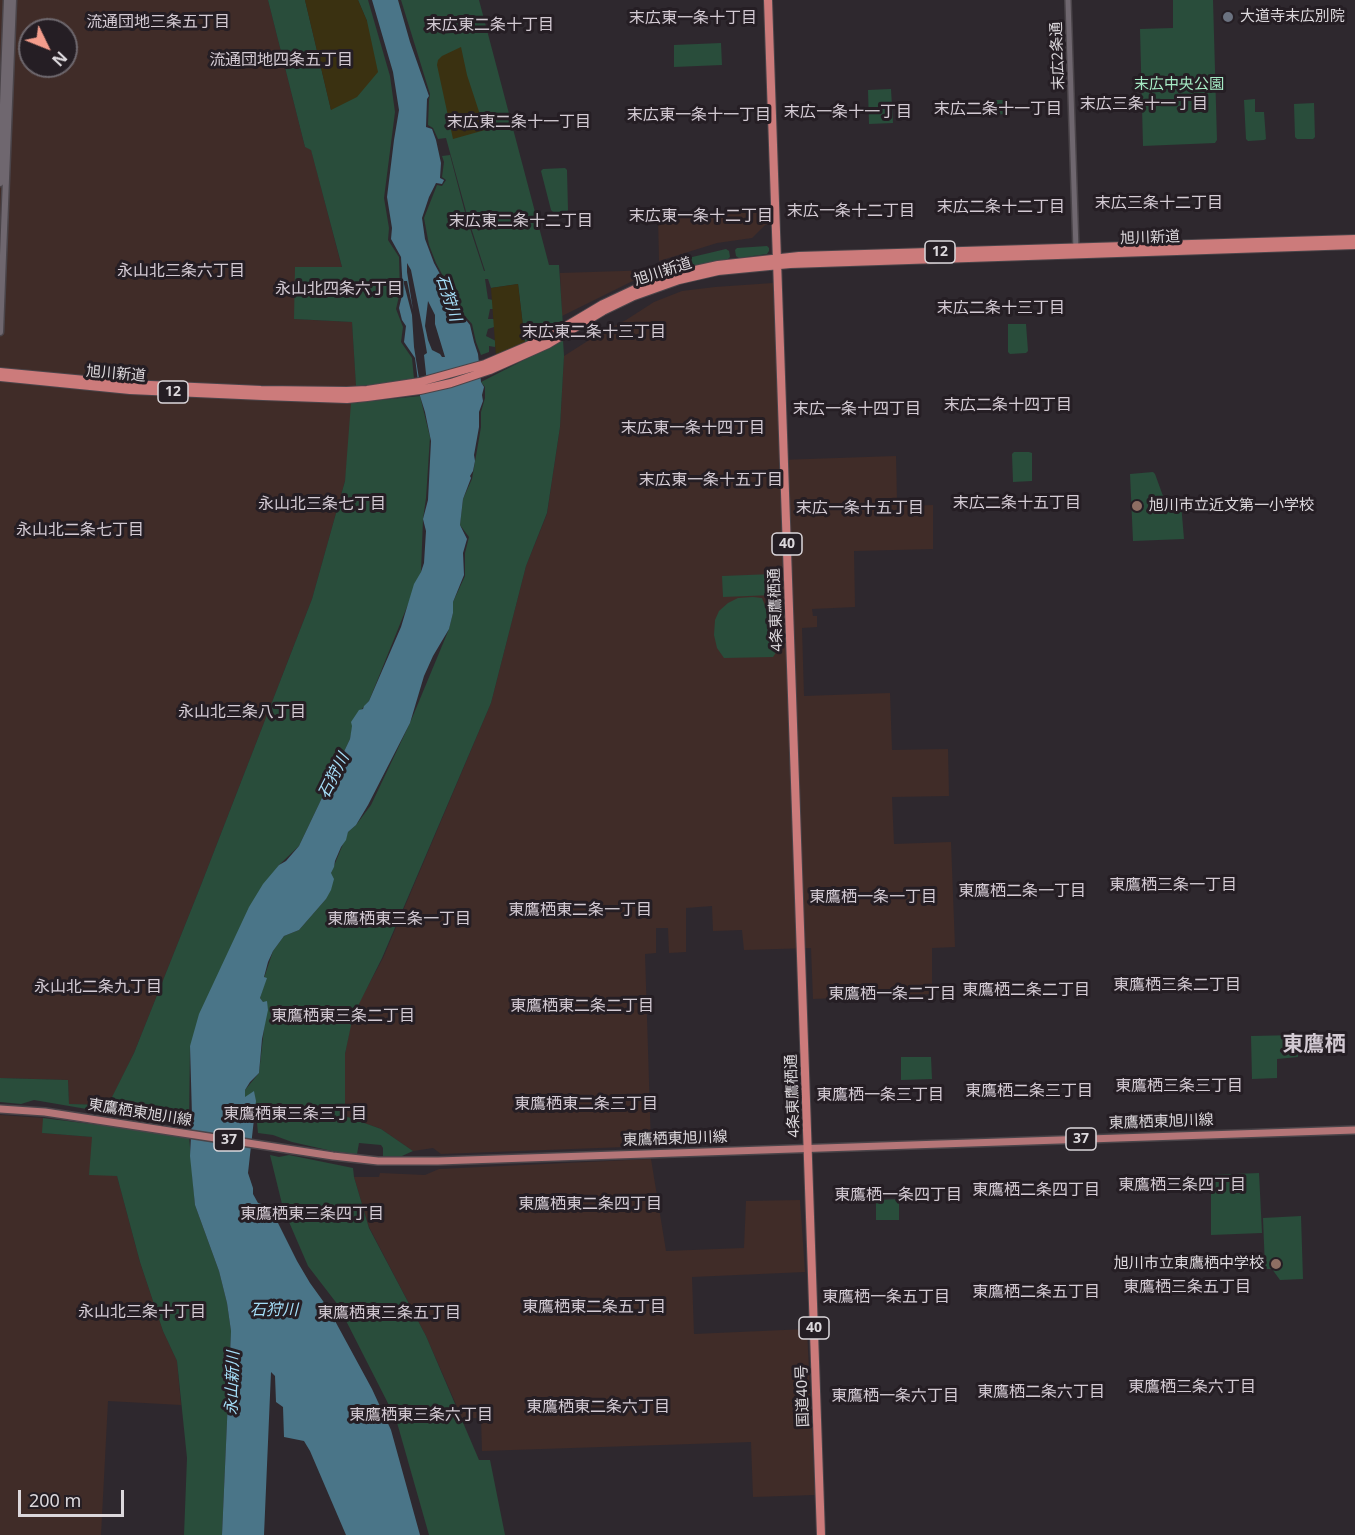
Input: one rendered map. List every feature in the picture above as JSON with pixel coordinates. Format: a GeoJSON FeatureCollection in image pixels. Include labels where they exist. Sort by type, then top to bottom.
{"type":"FeatureCollection","features":[{"type":"Feature","properties":{"kind":"highway","name":"4条東鷹栖通"},"geometry":{"type":"LineString","coordinates":[[768,0],[808,1148]]}},
{"type":"Feature","properties":{"kind":"highway","name":"旭川新道"},"geometry":{"type":"LineString","coordinates":[[0,377],[130,390],[363,394],[455,373],[542,343],[611,300],[654,281],[709,267],[777,261],[1355,239]]}},
{"type":"Feature","properties":{"kind":"highway","name":"旭川新道"},"geometry":{"type":"LineString","coordinates":[[1076,251],[1355,245]]}},
{"type":"Feature","properties":{"kind":"highway","name":"旭川新道"},"geometry":{"type":"LineString","coordinates":[[0,372],[128,384],[347,395]]}},
{"type":"Feature","properties":{"kind":"highway","name":"国道40号"},"geometry":{"type":"LineString","coordinates":[[808,1148],[821,1535]]}},
{"type":"Feature","properties":{"kind":"main road"},"geometry":{"type":"LineString","coordinates":[[0,183],[7,0]]}},
{"type":"Feature","properties":{"kind":"main road"},"geometry":{"type":"LineString","coordinates":[[0,332],[13,0]]}},
{"type":"Feature","properties":{"kind":"main road","name":"東鷹栖東旭川線"},"geometry":{"type":"LineString","coordinates":[[0,1109],[45,1112],[378,1161],[445,1161],[1355,1130]]}},
{"type":"Feature","properties":{"kind":"street","name":"末広2条通"},"geometry":{"type":"LineString","coordinates":[[1068,0],[1076,251]]}},
{"type":"Feature","properties":{"kind":"shaded area"},"geometry":{"type":"Polygon","coordinates":[[[0,0],[268,0],[305,147],[311,149],[342,268],[294,319],[352,322],[356,383],[345,481],[312,599],[134,1053],[108,1106],[69,1104],[68,1080],[0,1078],[0,0]]]}},
{"type":"Feature","properties":{"kind":"shaded area"},"geometry":{"type":"Polygon","coordinates":[[[769,210],[770,224],[765,225],[752,238],[717,243],[659,261],[658,214],[769,210]]]}},
{"type":"Feature","properties":{"kind":"shaded area"},"geometry":{"type":"Polygon","coordinates":[[[655,270],[562,316],[560,273],[655,270]]]}},
{"type":"Feature","properties":{"kind":"shaded area"},"geometry":{"type":"Polygon","coordinates":[[[773,283],[780,460],[896,456],[897,501],[907,502],[908,506],[933,505],[933,549],[854,551],[855,607],[812,609],[813,616],[817,616],[817,627],[802,628],[804,696],[890,693],[892,750],[948,749],[949,796],[892,797],[894,844],[951,842],[955,947],[932,948],[932,994],[813,999],[811,948],[744,950],[742,930],[713,931],[712,906],[686,908],[686,952],[669,953],[668,928],[656,928],[656,953],[645,954],[651,1146],[441,1154],[433,1148],[413,1151],[381,1129],[345,1116],[345,1054],[352,1016],[383,958],[491,703],[526,566],[547,514],[560,427],[564,356],[654,302],[682,291],[773,283]]]}},
{"type":"Feature","properties":{"kind":"shaded area"},"geometry":{"type":"Polygon","coordinates":[[[0,1115],[43,1118],[43,1133],[93,1137],[117,1176],[140,1262],[163,1331],[177,1361],[181,1405],[108,1401],[101,1535],[0,1535],[0,1115]]]}},
{"type":"Feature","properties":{"kind":"shaded area"},"geometry":{"type":"Polygon","coordinates":[[[651,1159],[666,1251],[744,1248],[746,1201],[800,1200],[805,1272],[692,1277],[694,1334],[807,1329],[815,1495],[753,1497],[751,1442],[482,1451],[481,1418],[462,1418],[426,1336],[369,1227],[354,1177],[379,1177],[380,1173],[425,1175],[439,1169],[651,1159]]]}},
{"type":"Feature","properties":{"kind":"green space"},"geometry":{"type":"Polygon","coordinates":[[[268,0],[305,0],[331,110],[367,21],[358,0],[368,0],[390,76],[395,112],[384,198],[389,228],[388,240],[399,257],[400,292],[396,309],[403,327],[401,342],[412,358],[414,379],[356,386],[352,322],[294,319],[295,267],[342,267],[311,150],[305,147],[268,0]]]}},
{"type":"Feature","properties":{"kind":"green space"},"geometry":{"type":"Polygon","coordinates":[[[401,0],[479,0],[549,265],[559,265],[563,326],[525,343],[518,284],[491,288],[488,279],[485,279],[488,299],[493,300],[495,309],[490,309],[488,319],[494,319],[494,327],[488,329],[486,336],[496,341],[495,347],[489,346],[489,352],[481,355],[472,324],[464,315],[429,245],[424,218],[437,185],[442,186],[446,180],[442,177],[444,162],[442,156],[450,155],[466,216],[485,271],[446,138],[438,139],[433,128],[428,125],[430,94],[401,0]]]}},
{"type":"Feature","properties":{"kind":"green space","name":"末広中央公園"},"geometry":{"type":"Polygon","coordinates":[[[1173,0],[1213,0],[1217,140],[1215,143],[1143,146],[1140,29],[1173,28],[1173,0]]]}},
{"type":"Feature","properties":{"kind":"green space"},"geometry":{"type":"Polygon","coordinates":[[[721,43],[722,65],[674,67],[674,45],[721,43]]]}},
{"type":"Feature","properties":{"kind":"green space"},"geometry":{"type":"Polygon","coordinates":[[[891,89],[893,123],[869,124],[868,90],[891,89]]]}},
{"type":"Feature","properties":{"kind":"green space"},"geometry":{"type":"Polygon","coordinates":[[[1255,99],[1255,112],[1264,112],[1266,139],[1248,141],[1244,100],[1255,99]]]}},
{"type":"Feature","properties":{"kind":"green space"},"geometry":{"type":"Polygon","coordinates":[[[984,100],[1008,100],[1009,114],[985,115],[984,100]]]}},
{"type":"Feature","properties":{"kind":"green space"},"geometry":{"type":"Polygon","coordinates":[[[1314,103],[1315,137],[1297,139],[1295,137],[1294,104],[1314,103]]]}},
{"type":"Feature","properties":{"kind":"green space"},"geometry":{"type":"Polygon","coordinates":[[[565,168],[567,170],[568,210],[567,212],[553,212],[541,171],[565,168]]]}},
{"type":"Feature","properties":{"kind":"green space"},"geometry":{"type":"Polygon","coordinates":[[[767,246],[769,251],[767,254],[739,258],[736,256],[737,248],[767,246]]]}},
{"type":"Feature","properties":{"kind":"green space"},"geometry":{"type":"Polygon","coordinates":[[[726,249],[729,251],[728,259],[694,266],[658,278],[657,269],[688,258],[726,249]]]}},
{"type":"Feature","properties":{"kind":"green space"},"geometry":{"type":"Polygon","coordinates":[[[1008,324],[1026,324],[1028,351],[1026,353],[1010,354],[1008,352],[1008,324]]]}},
{"type":"Feature","properties":{"kind":"green space"},"geometry":{"type":"Polygon","coordinates":[[[563,340],[560,427],[547,513],[526,566],[491,703],[382,958],[353,1016],[345,1054],[345,1116],[381,1129],[413,1151],[402,1156],[383,1156],[381,1145],[359,1143],[357,1154],[332,1151],[258,1133],[254,1092],[245,1098],[245,1090],[259,1073],[267,1002],[263,1002],[260,998],[273,951],[284,936],[299,930],[326,899],[331,873],[348,832],[371,805],[410,723],[449,629],[453,602],[465,576],[465,553],[469,537],[460,525],[463,499],[472,479],[481,427],[485,387],[481,382],[563,340]]]}},
{"type":"Feature","properties":{"kind":"green space"},"geometry":{"type":"Polygon","coordinates":[[[420,396],[430,437],[421,572],[369,701],[354,718],[350,739],[299,846],[279,865],[190,1046],[189,1125],[34,1100],[21,1104],[0,1102],[0,1078],[68,1080],[69,1104],[108,1105],[134,1053],[312,599],[345,481],[351,403],[420,396]]]}},
{"type":"Feature","properties":{"kind":"green space"},"geometry":{"type":"Polygon","coordinates":[[[1014,452],[1032,453],[1032,481],[1013,482],[1012,454],[1014,452]]]}},
{"type":"Feature","properties":{"kind":"green space"},"geometry":{"type":"Polygon","coordinates":[[[1153,472],[1163,496],[1178,499],[1181,503],[1184,539],[1133,541],[1130,474],[1153,472]]]}},
{"type":"Feature","properties":{"kind":"green space"},"geometry":{"type":"Polygon","coordinates":[[[773,574],[774,595],[723,597],[722,576],[773,574]]]}},
{"type":"Feature","properties":{"kind":"green space"},"geometry":{"type":"Polygon","coordinates":[[[738,598],[762,598],[781,645],[773,657],[724,658],[717,648],[714,635],[715,620],[719,611],[738,598]]]}},
{"type":"Feature","properties":{"kind":"green space"},"geometry":{"type":"Polygon","coordinates":[[[1297,1035],[1298,1057],[1277,1059],[1277,1078],[1252,1079],[1251,1036],[1297,1035]]]}},
{"type":"Feature","properties":{"kind":"green space"},"geometry":{"type":"Polygon","coordinates":[[[901,1057],[931,1057],[932,1079],[901,1080],[901,1057]]]}},
{"type":"Feature","properties":{"kind":"green space"},"geometry":{"type":"Polygon","coordinates":[[[43,1118],[189,1136],[195,1205],[219,1271],[231,1331],[222,1535],[184,1535],[187,1458],[177,1361],[163,1331],[140,1262],[117,1176],[89,1175],[92,1137],[42,1133],[43,1118]]]}},
{"type":"Feature","properties":{"kind":"green space"},"geometry":{"type":"Polygon","coordinates":[[[270,1155],[279,1157],[289,1155],[353,1168],[369,1228],[426,1336],[479,1460],[490,1460],[505,1535],[429,1535],[396,1419],[338,1305],[308,1266],[283,1208],[270,1155]]]}},
{"type":"Feature","properties":{"kind":"green space"},"geometry":{"type":"Polygon","coordinates":[[[1259,1173],[1262,1233],[1211,1235],[1211,1175],[1259,1173]]]}},
{"type":"Feature","properties":{"kind":"green space"},"geometry":{"type":"Polygon","coordinates":[[[899,1199],[899,1220],[876,1220],[876,1200],[899,1199]]]}},
{"type":"Feature","properties":{"kind":"green space"},"geometry":{"type":"Polygon","coordinates":[[[1301,1216],[1303,1279],[1280,1280],[1272,1269],[1265,1269],[1263,1218],[1301,1216]]]}},
{"type":"Feature","properties":{"kind":"sand"},"geometry":{"type":"Polygon","coordinates":[[[305,0],[358,0],[367,21],[378,72],[357,97],[331,110],[305,0]]]}},
{"type":"Feature","properties":{"kind":"sand"},"geometry":{"type":"Polygon","coordinates":[[[461,47],[467,75],[485,130],[453,139],[437,65],[442,56],[461,47]]]}},
{"type":"Feature","properties":{"kind":"sand"},"geometry":{"type":"Polygon","coordinates":[[[518,284],[525,343],[496,356],[491,288],[518,284]]]}},
{"type":"Feature","properties":{"kind":"water","name":"石狩川"},"geometry":{"type":"Polygon","coordinates":[[[372,0],[398,0],[429,96],[426,127],[432,129],[436,140],[441,163],[440,178],[444,180],[442,184],[436,183],[422,218],[425,239],[434,263],[462,315],[470,325],[478,354],[481,382],[484,387],[479,412],[475,461],[463,499],[460,525],[467,539],[463,553],[464,575],[453,602],[449,629],[424,676],[410,723],[368,805],[356,825],[348,832],[331,873],[334,879],[331,890],[299,930],[284,936],[268,962],[264,977],[267,978],[260,998],[263,1002],[267,1001],[268,1010],[262,1039],[259,1073],[245,1090],[245,1097],[254,1091],[256,1101],[248,1173],[253,1194],[258,1203],[268,1206],[276,1219],[297,1261],[328,1308],[372,1389],[391,1430],[420,1535],[346,1535],[304,1441],[284,1437],[283,1407],[276,1402],[275,1376],[271,1372],[264,1535],[222,1535],[231,1331],[219,1271],[195,1205],[190,1156],[192,1116],[190,1046],[199,1014],[249,907],[263,884],[299,846],[350,739],[351,722],[369,701],[401,627],[414,584],[424,563],[426,531],[423,519],[428,500],[431,441],[420,396],[415,358],[404,342],[406,326],[399,308],[403,291],[401,257],[391,239],[392,228],[387,197],[399,110],[393,72],[372,0]],[[407,263],[413,310],[407,281],[404,281],[404,284],[412,315],[420,385],[423,386],[427,383],[424,355],[427,353],[411,270],[407,263]],[[428,301],[425,326],[428,340],[432,350],[445,357],[435,324],[435,315],[428,301]]]}},
{"type":"Feature","properties":{"kind":"place","name":"大道寺末広別院"},"geometry":{"type":"Point","coordinates":[1228,17]}},
{"type":"Feature","properties":{"kind":"place","name":"旭川市立近文第一小学校"},"geometry":{"type":"Point","coordinates":[1137,506]}},
{"type":"Feature","properties":{"kind":"place","name":"旭川市立東鷹栖中学校"},"geometry":{"type":"Point","coordinates":[1276,1264]}},
{"type":"Feature","properties":{"kind":"district","name":"末広東一条十丁目"},"geometry":{"type":"Point","coordinates":[693,18]}},
{"type":"Feature","properties":{"kind":"district","name":"流通団地三条五丁目"},"geometry":{"type":"Point","coordinates":[158,22]}},
{"type":"Feature","properties":{"kind":"district","name":"末広東二条十丁目"},"geometry":{"type":"Point","coordinates":[490,25]}},
{"type":"Feature","properties":{"kind":"district","name":"流通団地四条五丁目"},"geometry":{"type":"Point","coordinates":[281,60]}},
{"type":"Feature","properties":{"kind":"district","name":"末広三条十一丁目"},"geometry":{"type":"Point","coordinates":[1144,104]}},
{"type":"Feature","properties":{"kind":"district","name":"末広二条十一丁目"},"geometry":{"type":"Point","coordinates":[998,109]}},
{"type":"Feature","properties":{"kind":"district","name":"末広一条十一丁目"},"geometry":{"type":"Point","coordinates":[848,112]}},
{"type":"Feature","properties":{"kind":"district","name":"末広東一条十一丁目"},"geometry":{"type":"Point","coordinates":[699,115]}},
{"type":"Feature","properties":{"kind":"district","name":"末広東二条十一丁目"},"geometry":{"type":"Point","coordinates":[519,122]}},
{"type":"Feature","properties":{"kind":"district","name":"末広三条十二丁目"},"geometry":{"type":"Point","coordinates":[1159,203]}},
{"type":"Feature","properties":{"kind":"district","name":"末広二条十二丁目"},"geometry":{"type":"Point","coordinates":[1001,207]}},
{"type":"Feature","properties":{"kind":"district","name":"末広一条十二丁目"},"geometry":{"type":"Point","coordinates":[851,211]}},
{"type":"Feature","properties":{"kind":"district","name":"末広東一条十二丁目"},"geometry":{"type":"Point","coordinates":[701,216]}},
{"type":"Feature","properties":{"kind":"district","name":"末広東二条十二丁目"},"geometry":{"type":"Point","coordinates":[521,221]}},
{"type":"Feature","properties":{"kind":"district","name":"永山北三条六丁目"},"geometry":{"type":"Point","coordinates":[181,271]}},
{"type":"Feature","properties":{"kind":"district","name":"永山北四条六丁目"},"geometry":{"type":"Point","coordinates":[339,289]}},
{"type":"Feature","properties":{"kind":"district","name":"末広二条十三丁目"},"geometry":{"type":"Point","coordinates":[1001,308]}},
{"type":"Feature","properties":{"kind":"district","name":"末広東二条十三丁目"},"geometry":{"type":"Point","coordinates":[594,332]}},
{"type":"Feature","properties":{"kind":"district","name":"末広二条十四丁目"},"geometry":{"type":"Point","coordinates":[1008,405]}},
{"type":"Feature","properties":{"kind":"district","name":"末広一条十四丁目"},"geometry":{"type":"Point","coordinates":[857,409]}},
{"type":"Feature","properties":{"kind":"district","name":"末広東一条十四丁目"},"geometry":{"type":"Point","coordinates":[693,428]}},
{"type":"Feature","properties":{"kind":"district","name":"末広東一条十五丁目"},"geometry":{"type":"Point","coordinates":[711,480]}},
{"type":"Feature","properties":{"kind":"district","name":"末広二条十五丁目"},"geometry":{"type":"Point","coordinates":[1017,503]}},
{"type":"Feature","properties":{"kind":"district","name":"永山北三条七丁目"},"geometry":{"type":"Point","coordinates":[322,504]}},
{"type":"Feature","properties":{"kind":"district","name":"末広一条十五丁目"},"geometry":{"type":"Point","coordinates":[860,508]}},
{"type":"Feature","properties":{"kind":"district","name":"永山北二条七丁目"},"geometry":{"type":"Point","coordinates":[80,530]}},
{"type":"Feature","properties":{"kind":"district","name":"永山北三条八丁目"},"geometry":{"type":"Point","coordinates":[242,712]}},
{"type":"Feature","properties":{"kind":"district","name":"東鷹栖三条一丁目"},"geometry":{"type":"Point","coordinates":[1173,885]}},
{"type":"Feature","properties":{"kind":"district","name":"東鷹栖二条一丁目"},"geometry":{"type":"Point","coordinates":[1022,891]}},
{"type":"Feature","properties":{"kind":"district","name":"東鷹栖一条一丁目"},"geometry":{"type":"Point","coordinates":[873,897]}},
{"type":"Feature","properties":{"kind":"district","name":"東鷹栖東二条一丁目"},"geometry":{"type":"Point","coordinates":[580,910]}},
{"type":"Feature","properties":{"kind":"district","name":"東鷹栖東三条一丁目"},"geometry":{"type":"Point","coordinates":[399,919]}},
{"type":"Feature","properties":{"kind":"district","name":"東鷹栖三条二丁目"},"geometry":{"type":"Point","coordinates":[1177,985]}},
{"type":"Feature","properties":{"kind":"district","name":"永山北二条九丁目"},"geometry":{"type":"Point","coordinates":[98,987]}},
{"type":"Feature","properties":{"kind":"district","name":"東鷹栖二条二丁目"},"geometry":{"type":"Point","coordinates":[1026,990]}},
{"type":"Feature","properties":{"kind":"district","name":"東鷹栖一条二丁目"},"geometry":{"type":"Point","coordinates":[892,994]}},
{"type":"Feature","properties":{"kind":"district","name":"東鷹栖東二条二丁目"},"geometry":{"type":"Point","coordinates":[582,1006]}},
{"type":"Feature","properties":{"kind":"district","name":"東鷹栖東三条二丁目"},"geometry":{"type":"Point","coordinates":[343,1016]}},
{"type":"Feature","properties":{"kind":"district","name":"東鷹栖"},"geometry":{"type":"Point","coordinates":[1314,1045]}},
{"type":"Feature","properties":{"kind":"district","name":"東鷹栖三条三丁目"},"geometry":{"type":"Point","coordinates":[1179,1086]}},
{"type":"Feature","properties":{"kind":"district","name":"東鷹栖二条三丁目"},"geometry":{"type":"Point","coordinates":[1029,1091]}},
{"type":"Feature","properties":{"kind":"district","name":"東鷹栖一条三丁目"},"geometry":{"type":"Point","coordinates":[880,1095]}},
{"type":"Feature","properties":{"kind":"district","name":"東鷹栖東二条三丁目"},"geometry":{"type":"Point","coordinates":[586,1104]}},
{"type":"Feature","properties":{"kind":"district","name":"東鷹栖東三条三丁目"},"geometry":{"type":"Point","coordinates":[295,1114]}},
{"type":"Feature","properties":{"kind":"district","name":"東鷹栖三条四丁目"},"geometry":{"type":"Point","coordinates":[1182,1185]}},
{"type":"Feature","properties":{"kind":"district","name":"東鷹栖二条四丁目"},"geometry":{"type":"Point","coordinates":[1036,1190]}},
{"type":"Feature","properties":{"kind":"district","name":"東鷹栖一条四丁目"},"geometry":{"type":"Point","coordinates":[898,1195]}},
{"type":"Feature","properties":{"kind":"district","name":"東鷹栖東二条四丁目"},"geometry":{"type":"Point","coordinates":[590,1204]}},
{"type":"Feature","properties":{"kind":"district","name":"東鷹栖東三条四丁目"},"geometry":{"type":"Point","coordinates":[312,1214]}},
{"type":"Feature","properties":{"kind":"district","name":"東鷹栖三条五丁目"},"geometry":{"type":"Point","coordinates":[1187,1287]}},
{"type":"Feature","properties":{"kind":"district","name":"東鷹栖二条五丁目"},"geometry":{"type":"Point","coordinates":[1036,1292]}},
{"type":"Feature","properties":{"kind":"district","name":"東鷹栖一条五丁目"},"geometry":{"type":"Point","coordinates":[886,1297]}},
{"type":"Feature","properties":{"kind":"district","name":"東鷹栖東二条五丁目"},"geometry":{"type":"Point","coordinates":[594,1307]}},
{"type":"Feature","properties":{"kind":"district","name":"永山北三条十丁目"},"geometry":{"type":"Point","coordinates":[142,1312]}},
{"type":"Feature","properties":{"kind":"district","name":"東鷹栖東三条五丁目"},"geometry":{"type":"Point","coordinates":[389,1313]}},
{"type":"Feature","properties":{"kind":"district","name":"東鷹栖三条六丁目"},"geometry":{"type":"Point","coordinates":[1192,1387]}},
{"type":"Feature","properties":{"kind":"district","name":"東鷹栖二条六丁目"},"geometry":{"type":"Point","coordinates":[1041,1392]}},
{"type":"Feature","properties":{"kind":"district","name":"東鷹栖一条六丁目"},"geometry":{"type":"Point","coordinates":[895,1396]}},
{"type":"Feature","properties":{"kind":"district","name":"東鷹栖東二条六丁目"},"geometry":{"type":"Point","coordinates":[598,1407]}},
{"type":"Feature","properties":{"kind":"district","name":"東鷹栖東三条六丁目"},"geometry":{"type":"Point","coordinates":[421,1415]}},
{"type":"Feature","properties":{"kind":"water label","name":"永山新川"},"geometry":{"type":"Point","coordinates":[233,1383]}}]}
